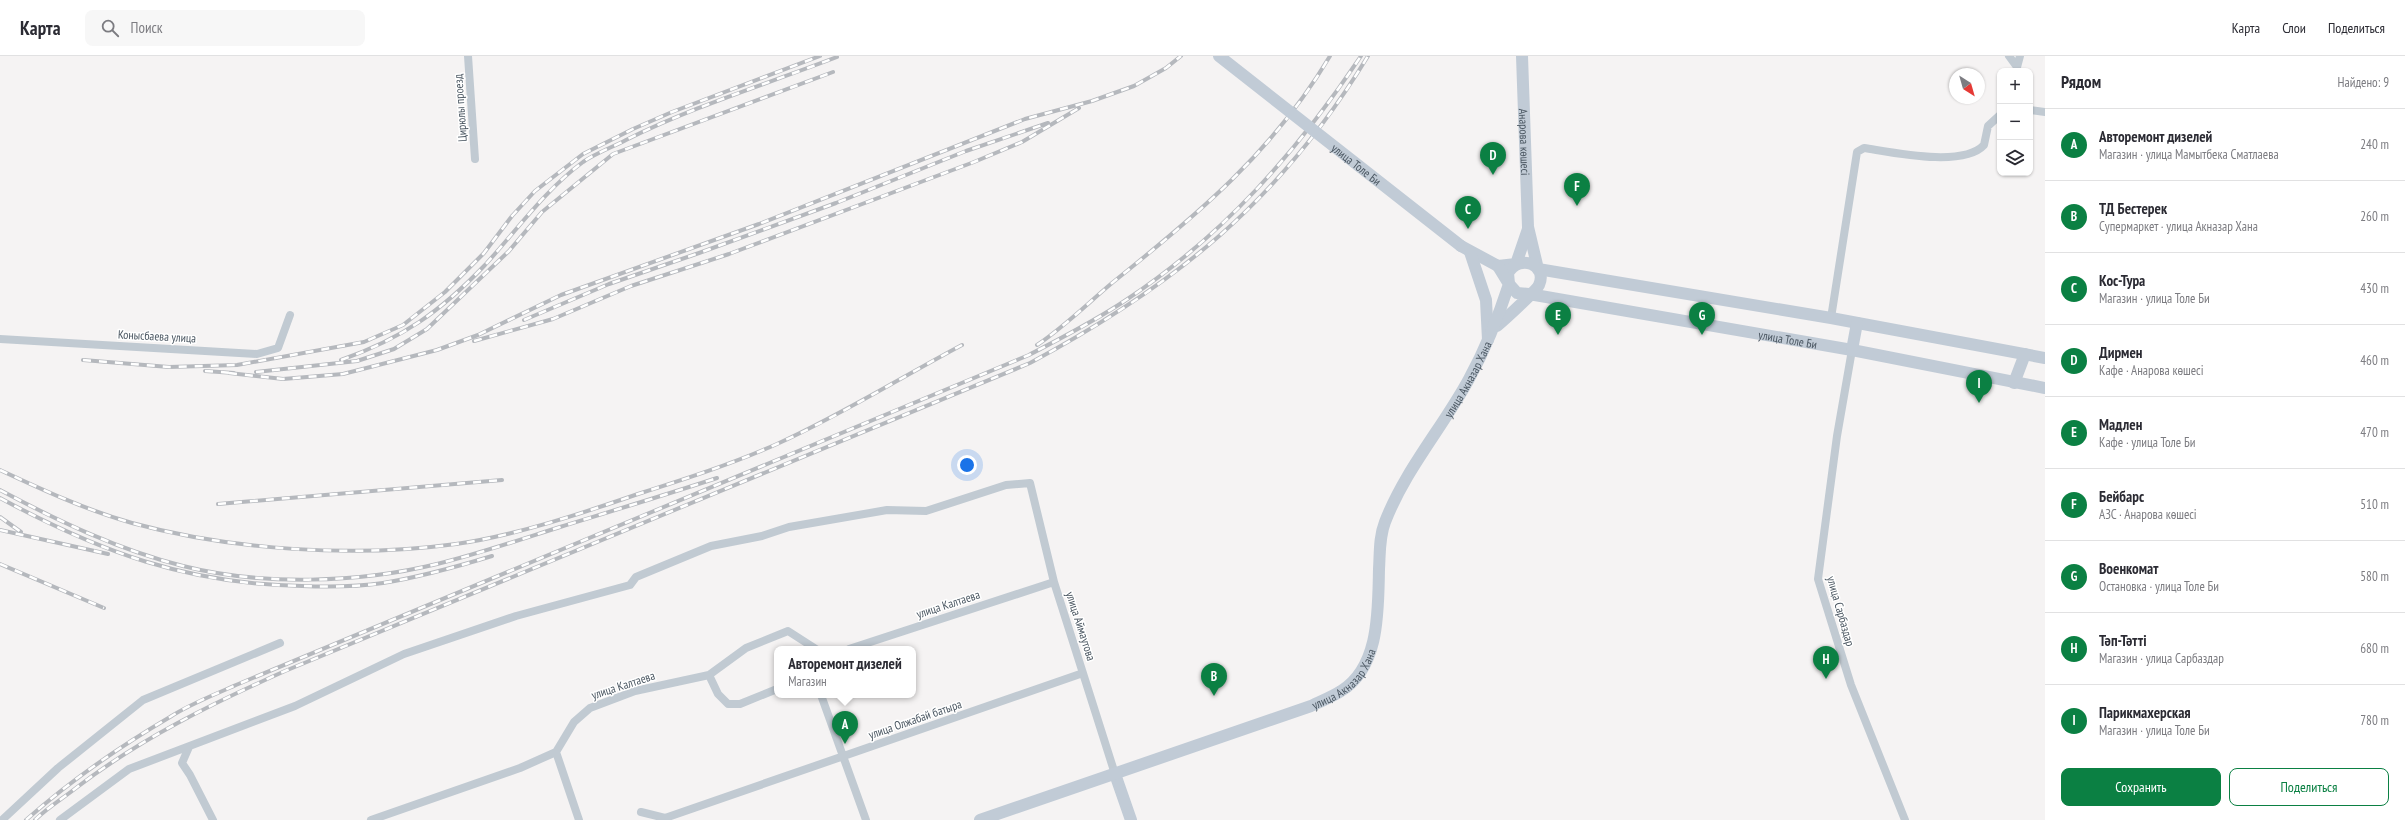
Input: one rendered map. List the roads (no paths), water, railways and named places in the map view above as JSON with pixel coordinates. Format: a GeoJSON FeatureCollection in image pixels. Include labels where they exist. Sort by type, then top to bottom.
{"type":"FeatureCollection","features":[{"type":"Feature","properties":{"kind":"main road","name":"улица Толе Би"},"geometry":{"type":"LineString","coordinates":[[1219,56],[1465,249],[1498,266]]}},
{"type":"Feature","properties":{"kind":"main road","name":"Анарова көшесі"},"geometry":{"type":"LineString","coordinates":[[1522,56],[1528,228]]}},
{"type":"Feature","properties":{"kind":"main road"},"geometry":{"type":"LineString","coordinates":[[1509,284],[1508,273],[1516,264],[1528,228]]}},
{"type":"Feature","properties":{"kind":"main road"},"geometry":{"type":"LineString","coordinates":[[1528,228],[1538,269],[1540,279],[1539,286],[1529,294],[1517,293],[1509,284],[1498,266],[1530,263],[1538,269],[1831,318],[2045,358]]}},
{"type":"Feature","properties":{"kind":"main road"},"geometry":{"type":"LineString","coordinates":[[1465,249],[1486,300],[1488,342]]}},
{"type":"Feature","properties":{"kind":"main road","name":"улица Акназар Хана"},"geometry":{"type":"LineString","coordinates":[[980,820],[1311,706],[1341,691],[1355,679],[1366,663],[1372,644],[1378,594],[1380,542],[1384,523],[1397,494],[1469,379],[1495,329],[1509,284]]}},
{"type":"Feature","properties":{"kind":"main road","name":"улица Толе Би"},"geometry":{"type":"LineString","coordinates":[[1529,294],[1852,350],[2045,388]]}},
{"type":"Feature","properties":{"kind":"main road","name":"улица Акназар Хана"},"geometry":{"type":"LineString","coordinates":[[1495,329],[1529,294]]}},
{"type":"Feature","properties":{"kind":"main road"},"geometry":{"type":"LineString","coordinates":[[1852,350],[1857,323]]}},
{"type":"Feature","properties":{"kind":"main road"},"geometry":{"type":"LineString","coordinates":[[2014,383],[2025,354]]}},
{"type":"Feature","properties":{"kind":"main road"},"geometry":{"type":"LineString","coordinates":[[1115,774],[1131,820]]}},
{"type":"Feature","properties":{"kind":"street","name":"Цирюлы проезд"},"geometry":{"type":"LineString","coordinates":[[468,56],[476,159]]}},
{"type":"Feature","properties":{"kind":"street"},"geometry":{"type":"LineString","coordinates":[[2010,56],[2016,68]]}},
{"type":"Feature","properties":{"kind":"street"},"geometry":{"type":"LineString","coordinates":[[2017,68],[2020,56]]}},
{"type":"Feature","properties":{"kind":"street"},"geometry":{"type":"LineString","coordinates":[[2033,110],[2045,112]]}},
{"type":"Feature","properties":{"kind":"street"},"geometry":{"type":"LineString","coordinates":[[1831,318],[1857,152],[1864,148],[1929,158],[1973,152],[1984,145],[1988,126],[1997,117]]}},
{"type":"Feature","properties":{"kind":"street","name":"Конысбаева улица"},"geometry":{"type":"LineString","coordinates":[[0,339],[257,354],[278,348],[290,315]]}},
{"type":"Feature","properties":{"kind":"street","name":"улица Сарбаздар"},"geometry":{"type":"LineString","coordinates":[[1852,350],[1837,436],[1818,579],[1850,685],[1905,820]]}},
{"type":"Feature","properties":{"kind":"street","name":"улица Аймаутова"},"geometry":{"type":"LineString","coordinates":[[189,747],[295,706],[404,654],[516,616],[630,586],[636,577],[711,546],[762,536],[789,527],[887,510],[926,511],[1006,485],[1030,483],[1054,582],[1115,774]]}},
{"type":"Feature","properties":{"kind":"street","name":"улица Калтаева"},"geometry":{"type":"LineString","coordinates":[[858,646],[1054,582]]}},
{"type":"Feature","properties":{"kind":"street"},"geometry":{"type":"LineString","coordinates":[[774,690],[740,704],[728,704],[718,694],[709,675],[746,648],[788,631],[811,646]]}},
{"type":"Feature","properties":{"kind":"street"},"geometry":{"type":"LineString","coordinates":[[2,820],[58,768],[144,700],[280,643]]}},
{"type":"Feature","properties":{"kind":"street","name":"улица Олжабай батыра"},"geometry":{"type":"LineString","coordinates":[[641,812],[665,818],[1083,673]]}},
{"type":"Feature","properties":{"kind":"street","name":"улица Калтаева"},"geometry":{"type":"LineString","coordinates":[[556,752],[574,722],[590,708],[635,691],[709,675]]}},
{"type":"Feature","properties":{"kind":"street"},"geometry":{"type":"LineString","coordinates":[[822,698],[866,820]]}},
{"type":"Feature","properties":{"kind":"street"},"geometry":{"type":"LineString","coordinates":[[60,820],[130,769],[189,747]]}},
{"type":"Feature","properties":{"kind":"street"},"geometry":{"type":"LineString","coordinates":[[189,747],[182,763],[190,775],[213,820]]}},
{"type":"Feature","properties":{"kind":"street"},"geometry":{"type":"LineString","coordinates":[[371,820],[520,768],[556,752],[579,820]]}},
{"type":"Feature","properties":{"kind":"railway"},"geometry":{"type":"LineString","coordinates":[[83,360],[169,367],[237,365],[364,342],[403,325],[445,292],[484,253],[512,216],[535,191],[583,154],[633,129],[672,112],[820,56]]}},
{"type":"Feature","properties":{"kind":"railway"},"geometry":{"type":"LineString","coordinates":[[229,373],[283,379],[343,374],[437,350],[478,335],[561,295],[759,224],[1025,119],[1092,101],[1134,86],[1166,68],[1181,56]]}},
{"type":"Feature","properties":{"kind":"railway"},"geometry":{"type":"LineString","coordinates":[[1037,345],[1066,323],[1174,232],[1232,180],[1284,122],[1308,91],[1330,56]]}},
{"type":"Feature","properties":{"kind":"railway"},"geometry":{"type":"LineString","coordinates":[[26,820],[77,778],[114,752],[178,712],[202,700],[1029,355],[1090,322],[1114,308],[1162,275],[1226,220],[1284,159],[1311,126],[1361,56]]}},
{"type":"Feature","properties":{"kind":"railway"},"geometry":{"type":"LineString","coordinates":[[35,820],[100,770],[125,754],[203,710],[257,683],[1030,363],[1083,333],[1132,302],[1178,269],[1221,234],[1261,196],[1299,154],[1334,108],[1368,56]]}},
{"type":"Feature","properties":{"kind":"railway"},"geometry":{"type":"LineString","coordinates":[[341,360],[363,352],[402,333],[436,310],[452,297],[485,265],[556,185],[583,162],[678,116],[837,57]]}},
{"type":"Feature","properties":{"kind":"railway"},"geometry":{"type":"LineString","coordinates":[[256,372],[357,361],[394,349],[427,329],[509,251],[542,212],[613,154],[833,72]]}},
{"type":"Feature","properties":{"kind":"railway"},"geometry":{"type":"LineString","coordinates":[[474,341],[553,319],[631,286],[729,254],[974,162],[1022,142],[1079,108]]}},
{"type":"Feature","properties":{"kind":"railway"},"geometry":{"type":"LineString","coordinates":[[524,320],[609,284],[836,203],[966,151],[1048,123]]}},
{"type":"Feature","properties":{"kind":"railway"},"geometry":{"type":"LineString","coordinates":[[0,470],[65,499],[115,518],[170,532],[210,540],[293,549],[335,551],[417,548],[456,544],[525,530],[595,509],[743,458],[801,433],[962,345]]}},
{"type":"Feature","properties":{"kind":"railway"},"geometry":{"type":"LineString","coordinates":[[205,371],[234,373]]}},
{"type":"Feature","properties":{"kind":"railway"},"geometry":{"type":"LineString","coordinates":[[0,490],[89,534],[136,552],[183,566],[245,577],[310,580],[376,575],[437,564],[498,547],[717,478]]}},
{"type":"Feature","properties":{"kind":"railway"},"geometry":{"type":"LineString","coordinates":[[218,504],[502,480]]}},
{"type":"Feature","properties":{"kind":"railway"},"geometry":{"type":"LineString","coordinates":[[0,498],[73,534],[145,562],[182,572],[260,584],[322,587],[373,584],[397,581],[424,575],[492,556]]}},
{"type":"Feature","properties":{"kind":"railway"},"geometry":{"type":"LineString","coordinates":[[0,517],[21,532]]}},
{"type":"Feature","properties":{"kind":"railway"},"geometry":{"type":"LineString","coordinates":[[0,530],[108,554]]}},
{"type":"Feature","properties":{"kind":"railway"},"geometry":{"type":"LineString","coordinates":[[0,564],[104,608]]}},
{"type":"Feature","properties":{"kind":"place","name":"Дирмен"},"geometry":{"type":"Point","coordinates":[1493,175]}},
{"type":"Feature","properties":{"kind":"place","name":"Бейбарс"},"geometry":{"type":"Point","coordinates":[1577,206]}},
{"type":"Feature","properties":{"kind":"place","name":"Кос-Тура"},"geometry":{"type":"Point","coordinates":[1468,229]}},
{"type":"Feature","properties":{"kind":"place","name":"Мадлен"},"geometry":{"type":"Point","coordinates":[1558,335]}},
{"type":"Feature","properties":{"kind":"place","name":"Военкомат"},"geometry":{"type":"Point","coordinates":[1702,335]}},
{"type":"Feature","properties":{"kind":"place","name":"Парикмахерская"},"geometry":{"type":"Point","coordinates":[1979,403]}},
{"type":"Feature","properties":{"kind":"place","name":"Тәп-Тәтті"},"geometry":{"type":"Point","coordinates":[1826,679]}},
{"type":"Feature","properties":{"kind":"place","name":"ТД Бестерек"},"geometry":{"type":"Point","coordinates":[1214,696]}},
{"type":"Feature","properties":{"kind":"place","name":"Авторемонт дизелей"},"geometry":{"type":"Point","coordinates":[845,744]}}]}
